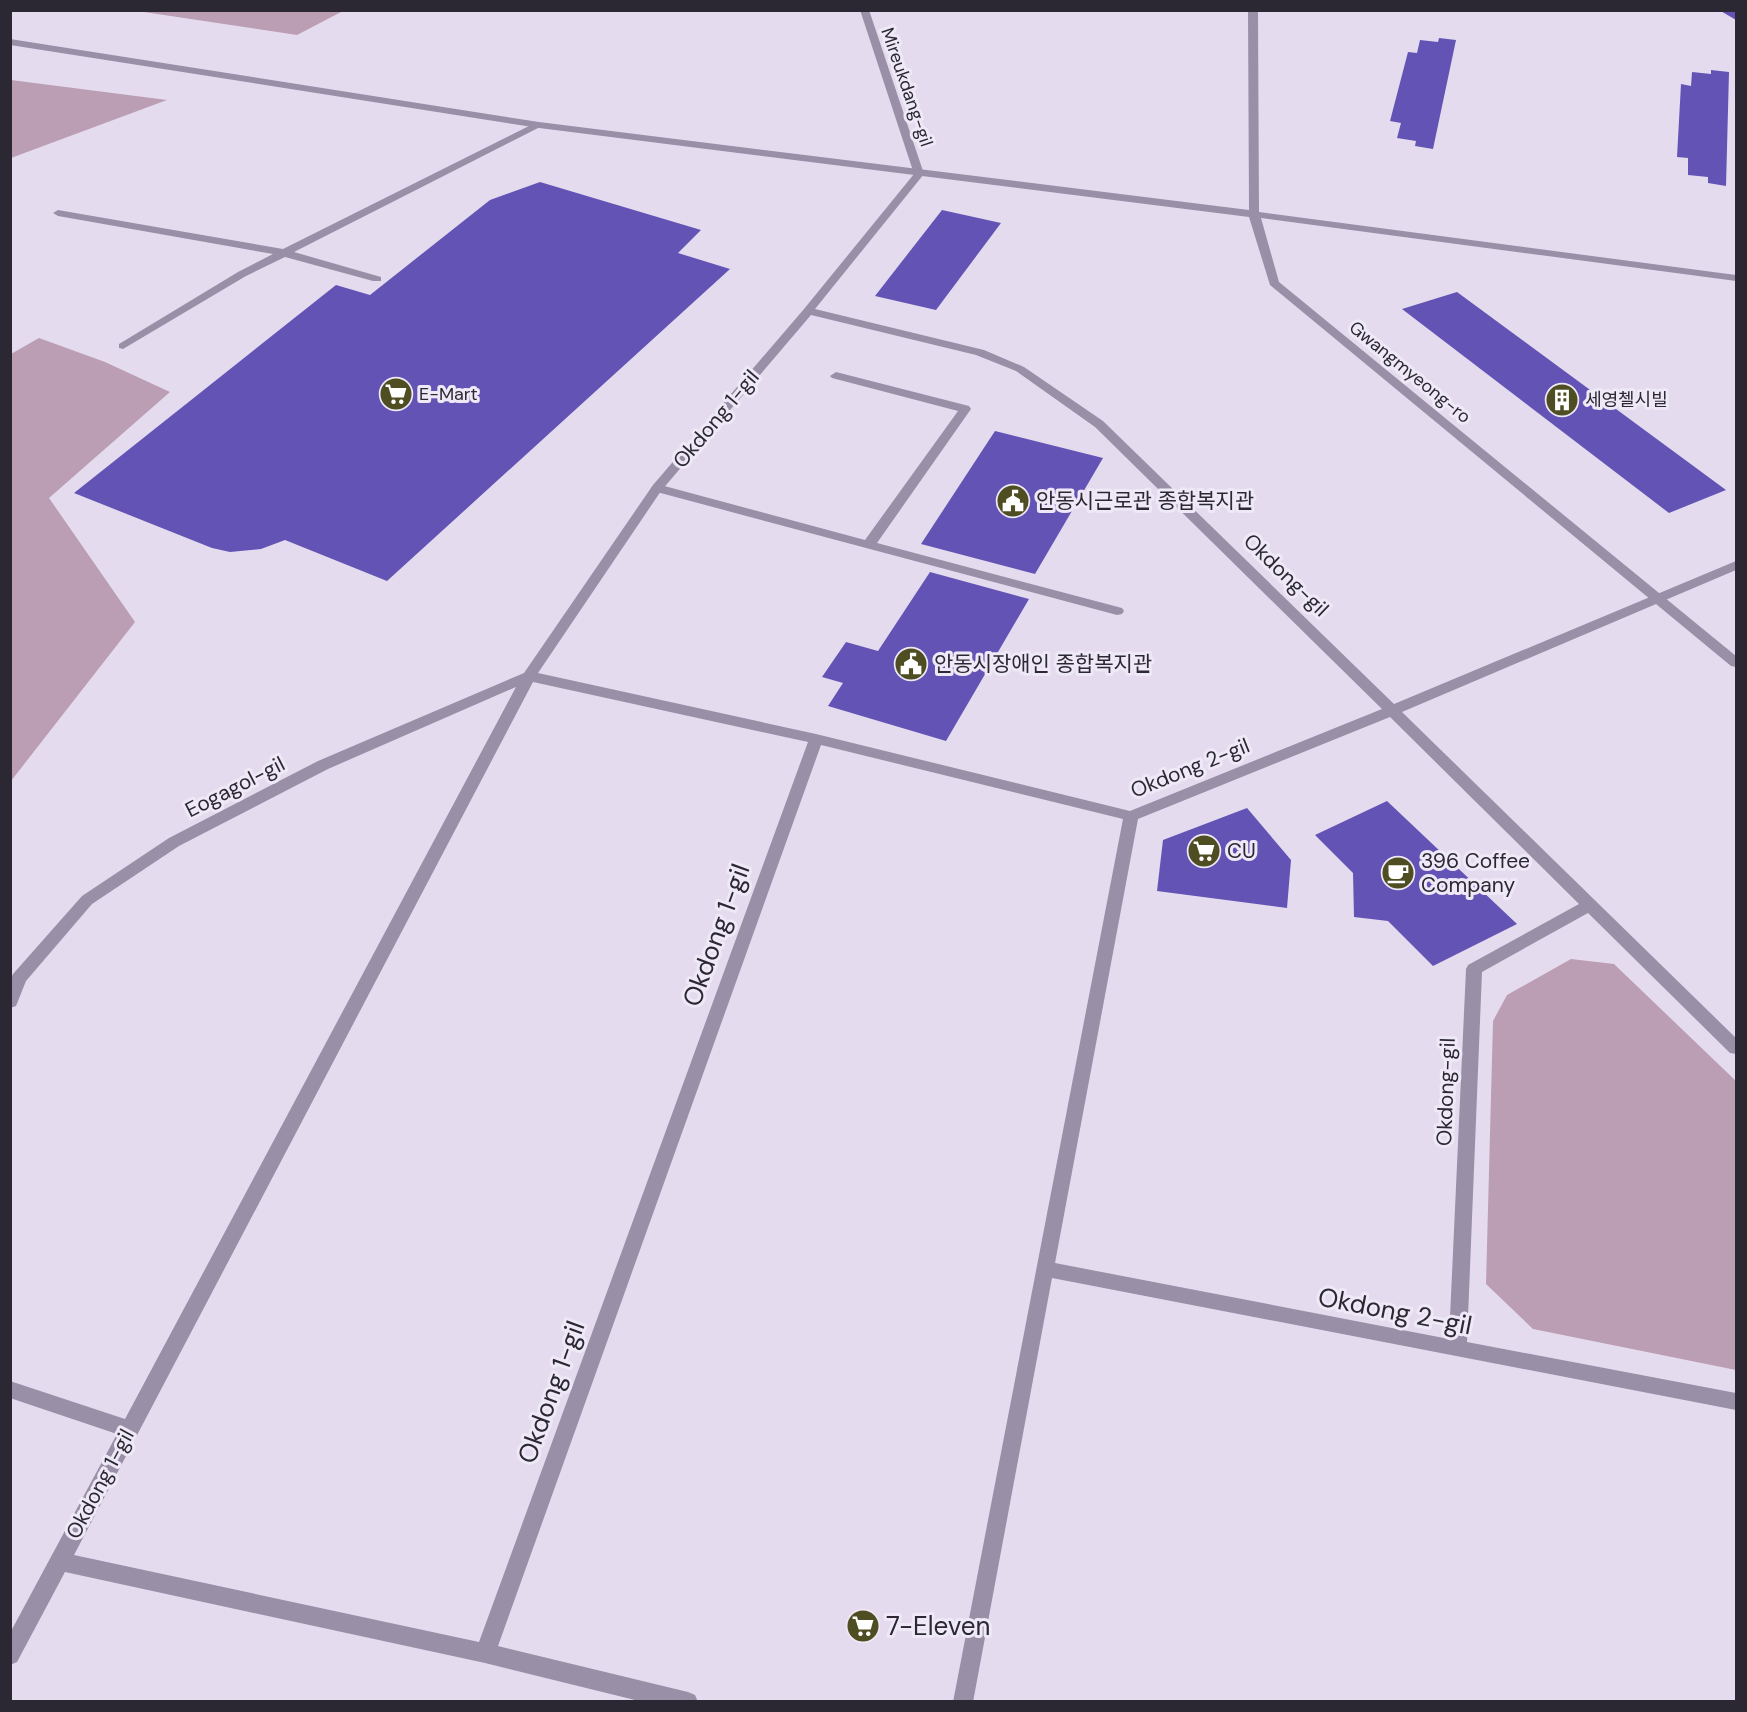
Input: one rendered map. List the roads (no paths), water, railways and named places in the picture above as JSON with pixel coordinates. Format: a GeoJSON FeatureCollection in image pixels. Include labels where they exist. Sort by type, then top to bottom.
{"type":"FeatureCollection","features":[{"type":"Feature","properties":{"kind":"street","name":"Mireukdang-gil"},"geometry":{"type":"LineString","coordinates":[[864,10],[919,174]]}},
{"type":"Feature","properties":{"kind":"street","name":"Gwangmyeong-ro"},"geometry":{"type":"LineString","coordinates":[[1253,10],[1254,214],[1274,284],[1737,663]]}},
{"type":"Feature","properties":{"kind":"street"},"geometry":{"type":"LineString","coordinates":[[10,42],[539,125],[1254,214],[1737,278]]}},
{"type":"Feature","properties":{"kind":"street"},"geometry":{"type":"LineString","coordinates":[[123,346],[242,274],[539,125]]}},
{"type":"Feature","properties":{"kind":"street","name":"Okdong 1-gil"},"geometry":{"type":"LineString","coordinates":[[10,1655],[529,676],[657,488],[808,311],[919,174]]}},
{"type":"Feature","properties":{"kind":"street"},"geometry":{"type":"LineString","coordinates":[[58,213],[285,253],[377,279]]}},
{"type":"Feature","properties":{"kind":"street","name":"Okdong-gil"},"geometry":{"type":"LineString","coordinates":[[808,311],[980,352],[1029,375],[1099,424],[1737,1048]]}},
{"type":"Feature","properties":{"kind":"street"},"geometry":{"type":"LineString","coordinates":[[836,376],[965,409],[869,544]]}},
{"type":"Feature","properties":{"kind":"street"},"geometry":{"type":"LineString","coordinates":[[657,488],[1117,611]]}},
{"type":"Feature","properties":{"kind":"street","name":"Okdong 2-gil"},"geometry":{"type":"LineString","coordinates":[[963,1701],[1131,816],[1391,711],[1737,565]]}},
{"type":"Feature","properties":{"kind":"street"},"geometry":{"type":"LineString","coordinates":[[529,676],[816,739],[1131,816]]}},
{"type":"Feature","properties":{"kind":"street","name":"Eogagol-gil"},"geometry":{"type":"LineString","coordinates":[[10,1002],[19,978],[87,900],[174,842],[323,765],[529,676]]}},
{"type":"Feature","properties":{"kind":"street","name":"Okdong 1-gil"},"geometry":{"type":"LineString","coordinates":[[59,1561],[485,1653],[816,739]]}},
{"type":"Feature","properties":{"kind":"street","name":"Okdong-gil"},"geometry":{"type":"LineString","coordinates":[[1458,1349],[1474,969],[1589,905]]}},
{"type":"Feature","properties":{"kind":"street","name":"Okdong 2-gil"},"geometry":{"type":"LineString","coordinates":[[1045,1269],[1737,1402]]}},
{"type":"Feature","properties":{"kind":"street"},"geometry":{"type":"LineString","coordinates":[[10,1389],[129,1429]]}},
{"type":"Feature","properties":{"kind":"street"},"geometry":{"type":"LineString","coordinates":[[485,1653],[688,1701]]}},
{"type":"Feature","properties":{"kind":"place","name":"E-Mart"},"geometry":{"type":"Point","coordinates":[396,394]}},
{"type":"Feature","properties":{"kind":"place","name":"세영첼시빌"},"geometry":{"type":"Point","coordinates":[1562,400]}},
{"type":"Feature","properties":{"kind":"place","name":"안동시근로관 종합복지관"},"geometry":{"type":"Point","coordinates":[1013,501]}},
{"type":"Feature","properties":{"kind":"place","name":"안동시장애인 종합복지관"},"geometry":{"type":"Point","coordinates":[911,664]}},
{"type":"Feature","properties":{"kind":"place","name":"CU"},"geometry":{"type":"Point","coordinates":[1204,851]}},
{"type":"Feature","properties":{"kind":"place","name":"396 Coffee Company"},"geometry":{"type":"Point","coordinates":[1398,873]}},
{"type":"Feature","properties":{"kind":"place","name":"7-Eleven"},"geometry":{"type":"Point","coordinates":[863,1626]}}]}
